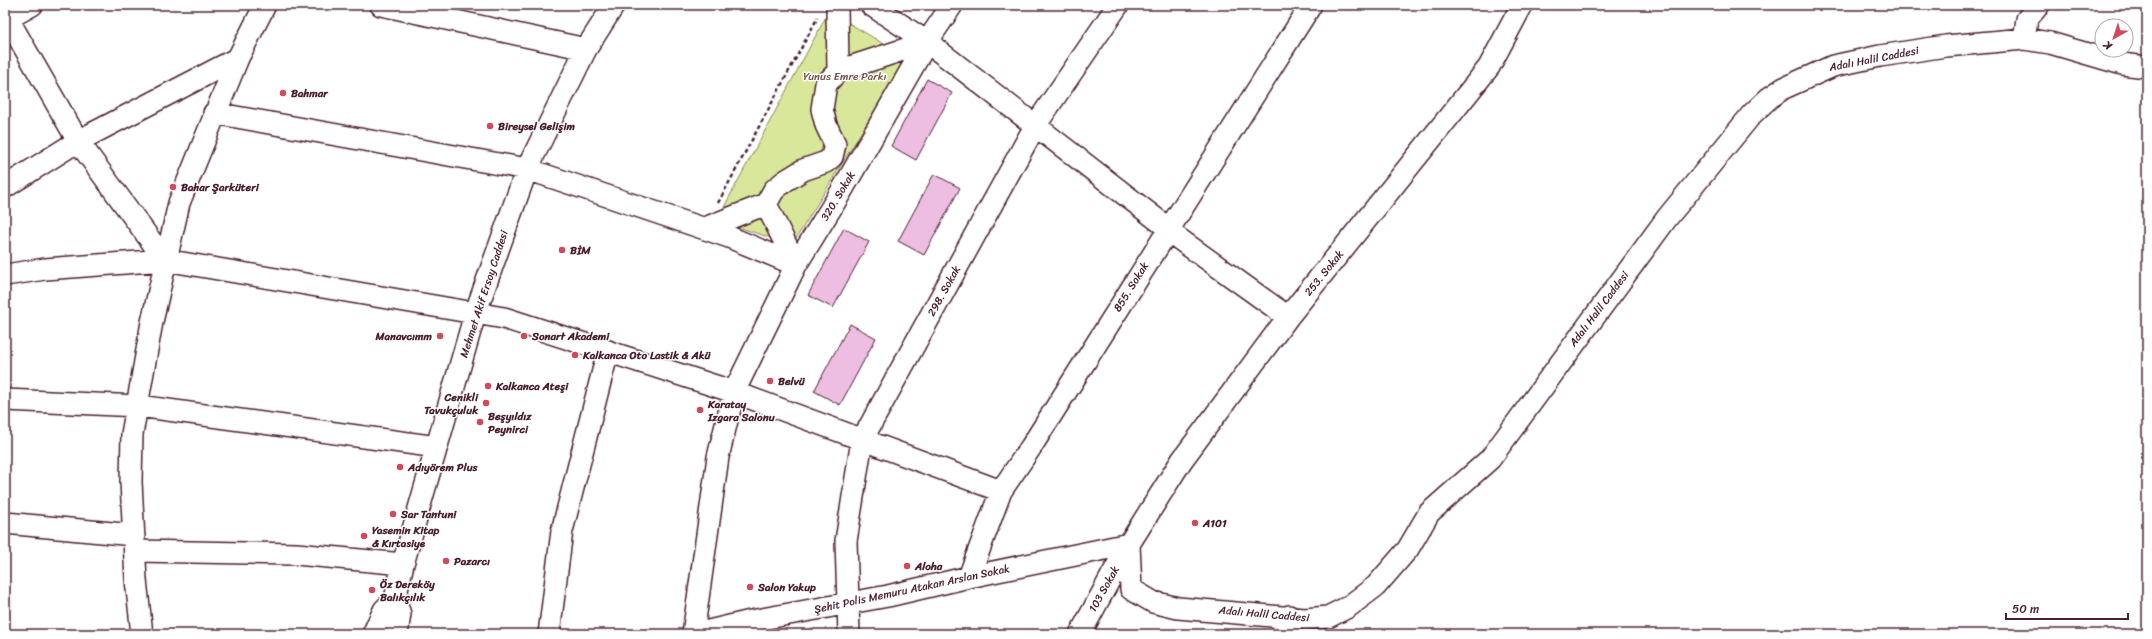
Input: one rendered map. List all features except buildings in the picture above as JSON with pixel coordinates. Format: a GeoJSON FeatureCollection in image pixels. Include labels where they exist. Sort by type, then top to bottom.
{"type":"FeatureCollection","features":[{"type":"Feature","properties":{"kind":"street"},"geometry":{"type":"LineString","coordinates":[[32,5],[6,17],[78,141],[165,260]]}},
{"type":"Feature","properties":{"kind":"street"},"geometry":{"type":"LineString","coordinates":[[142,634],[131,482],[132,434],[139,406],[165,260],[179,203],[214,113],[238,58],[265,5]]}},
{"type":"Feature","properties":{"kind":"street"},"geometry":{"type":"LineString","coordinates":[[381,5],[586,49]]}},
{"type":"Feature","properties":{"kind":"street","name":"Mehmet Akif Ersoy Caddesi"},"geometry":{"type":"LineString","coordinates":[[395,599],[403,564],[475,314],[527,169],[586,49],[614,5]]}},
{"type":"Feature","properties":{"kind":"street"},"geometry":{"type":"LineString","coordinates":[[871,5],[927,42],[1168,228],[1176,236],[1288,317]]}},
{"type":"Feature","properties":{"kind":"street","name":"320. Sokak"},"geometry":{"type":"LineString","coordinates":[[694,634],[718,457],[734,392],[796,265],[853,171],[927,42],[952,5]]}},
{"type":"Feature","properties":{"kind":"street","name":"298. Sokak"},"geometry":{"type":"LineString","coordinates":[[849,634],[846,541],[862,440],[1035,126],[1118,5]]}},
{"type":"Feature","properties":{"kind":"street","name":"855. Sokak"},"geometry":{"type":"LineString","coordinates":[[969,577],[1001,491],[1031,447],[1168,228],[1311,5]]}},
{"type":"Feature","properties":{"kind":"street","name":"253. Sokak"},"geometry":{"type":"LineString","coordinates":[[1129,544],[1182,460],[1288,317],[1489,67],[1522,5]]}},
{"type":"Feature","properties":{"kind":"street"},"geometry":{"type":"LineString","coordinates":[[2024,39],[2027,19],[2039,5]]}},
{"type":"Feature","properties":{"kind":"street"},"geometry":{"type":"LineString","coordinates":[[829,8],[838,70]]}},
{"type":"Feature","properties":{"kind":"street","name":"Adalı Halil Caddesi"},"geometry":{"type":"LineString","coordinates":[[1129,544],[1131,589],[1152,602],[1178,608],[1285,625],[1305,619],[1328,617],[1348,607],[1376,586],[1408,549],[1429,514],[1490,459],[1667,218],[1752,114],[1769,98],[1784,88],[1833,66],[1880,56],[1946,46],[2024,39],[2050,43],[2122,64],[2147,67]]}},
{"type":"Feature","properties":{"kind":"street"},"geometry":{"type":"LineString","coordinates":[[704,228],[766,204],[774,190],[785,181],[802,170],[826,162],[832,157],[834,144],[826,125],[822,109],[826,84],[838,70],[927,42]]}},
{"type":"Feature","properties":{"kind":"street"},"geometry":{"type":"LineString","coordinates":[[5,187],[78,141],[238,58]]}},
{"type":"Feature","properties":{"kind":"street"},"geometry":{"type":"LineString","coordinates":[[214,113],[527,169],[704,228],[796,265]]}},
{"type":"Feature","properties":{"kind":"street"},"geometry":{"type":"LineString","coordinates":[[832,157],[853,171]]}},
{"type":"Feature","properties":{"kind":"street"},"geometry":{"type":"LineString","coordinates":[[766,204],[796,265]]}},
{"type":"Feature","properties":{"kind":"street"},"geometry":{"type":"LineString","coordinates":[[5,275],[45,269],[165,260],[504,318],[734,392],[1001,491]]}},
{"type":"Feature","properties":{"kind":"street"},"geometry":{"type":"LineString","coordinates":[[549,634],[562,531],[608,351]]}},
{"type":"Feature","properties":{"kind":"street"},"geometry":{"type":"LineString","coordinates":[[5,400],[139,406],[437,447]]}},
{"type":"Feature","properties":{"kind":"street"},"geometry":{"type":"LineString","coordinates":[[5,523],[135,543],[296,554],[403,564]]}},
{"type":"Feature","properties":{"kind":"street","name":"Şehit Polis Memuru Atakan Arslan Sokak"},"geometry":{"type":"LineString","coordinates":[[694,634],[751,621],[888,596],[969,577],[1129,544]]}},
{"type":"Feature","properties":{"kind":"street","name":"103 Sokak"},"geometry":{"type":"LineString","coordinates":[[1080,634],[1129,544]]}},
{"type":"Feature","properties":{"kind":"street"},"geometry":{"type":"LineString","coordinates":[[373,634],[384,610],[395,599],[400,614],[397,634]]}},
{"type":"Feature","properties":{"kind":"path"},"geometry":{"type":"LineString","coordinates":[[704,228],[829,8]]}},
{"type":"Feature","properties":{"kind":"green space","name":"Yunus Emre Parkı"},"geometry":{"type":"Polygon","coordinates":[[[829,11],[907,58],[792,245],[717,220],[829,11]]]}},
{"type":"Feature","properties":{"kind":"place","name":"Bahmar"},"geometry":{"type":"Point","coordinates":[283,93]}},
{"type":"Feature","properties":{"kind":"place","name":"Bireysel Gelişim"},"geometry":{"type":"Point","coordinates":[490,126]}},
{"type":"Feature","properties":{"kind":"place","name":"Bahar Şarküteri"},"geometry":{"type":"Point","coordinates":[173,187]}},
{"type":"Feature","properties":{"kind":"place","name":"BİM"},"geometry":{"type":"Point","coordinates":[562,250]}},
{"type":"Feature","properties":{"kind":"place","name":"Manavcımm"},"geometry":{"type":"Point","coordinates":[440,336]}},
{"type":"Feature","properties":{"kind":"place","name":"Sonart Akademi"},"geometry":{"type":"Point","coordinates":[524,336]}},
{"type":"Feature","properties":{"kind":"place","name":"Kalkanca Oto Lastik & Akü"},"geometry":{"type":"Point","coordinates":[575,355]}},
{"type":"Feature","properties":{"kind":"place","name":"Belvü"},"geometry":{"type":"Point","coordinates":[770,381]}},
{"type":"Feature","properties":{"kind":"place","name":"Kalkanca Ateşi"},"geometry":{"type":"Point","coordinates":[488,386]}},
{"type":"Feature","properties":{"kind":"place","name":"Cenikli Tavukçuluk"},"geometry":{"type":"Point","coordinates":[486,403]}},
{"type":"Feature","properties":{"kind":"place","name":"Karatay Izgara Salonu"},"geometry":{"type":"Point","coordinates":[700,410]}},
{"type":"Feature","properties":{"kind":"place","name":"Beşyıldız Peynirci"},"geometry":{"type":"Point","coordinates":[480,422]}},
{"type":"Feature","properties":{"kind":"place","name":"Adıyörem Plus"},"geometry":{"type":"Point","coordinates":[400,467]}},
{"type":"Feature","properties":{"kind":"place","name":"Sar Tantuni"},"geometry":{"type":"Point","coordinates":[393,514]}},
{"type":"Feature","properties":{"kind":"place","name":"A101"},"geometry":{"type":"Point","coordinates":[1195,523]}},
{"type":"Feature","properties":{"kind":"place","name":"Yasemin Kitap & Kırtasiye"},"geometry":{"type":"Point","coordinates":[364,536]}},
{"type":"Feature","properties":{"kind":"place","name":"Pazarcı"},"geometry":{"type":"Point","coordinates":[446,561]}},
{"type":"Feature","properties":{"kind":"place","name":"Aloha"},"geometry":{"type":"Point","coordinates":[907,566]}},
{"type":"Feature","properties":{"kind":"place","name":"Salon Yakup"},"geometry":{"type":"Point","coordinates":[750,587]}},
{"type":"Feature","properties":{"kind":"place","name":"Öz Dereköy Balıkçılık"},"geometry":{"type":"Point","coordinates":[372,590]}}]}
